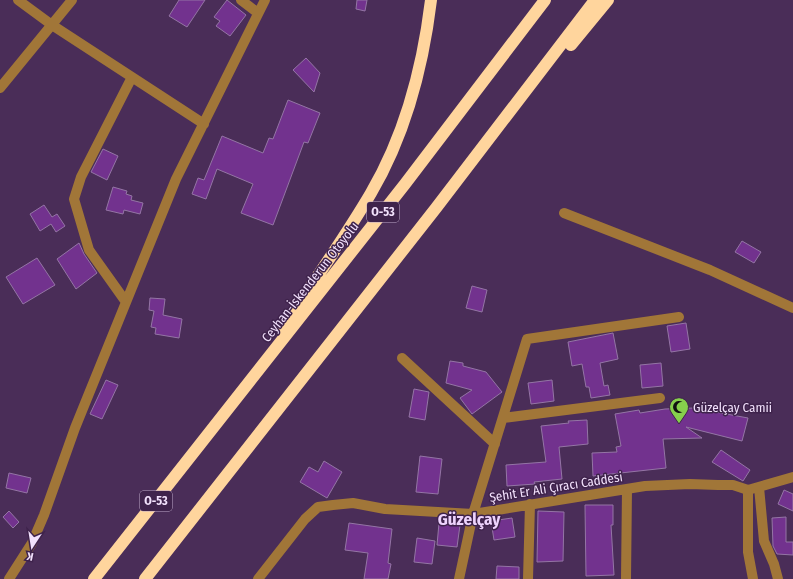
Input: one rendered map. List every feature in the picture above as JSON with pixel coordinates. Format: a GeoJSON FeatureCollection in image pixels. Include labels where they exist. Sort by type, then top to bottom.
{"type":"FeatureCollection","features":[{"type":"Feature","properties":{"kind":"highway"},"geometry":{"type":"LineString","coordinates":[[218,422],[372,192],[396,142],[416,82],[428,25],[431,0]]}},
{"type":"Feature","properties":{"kind":"highway","name":"Ceyhan-İskenderun Otoyolu"},"geometry":{"type":"LineString","coordinates":[[94,579],[405,184],[545,0]]}},
{"type":"Feature","properties":{"kind":"highway"},"geometry":{"type":"LineString","coordinates":[[145,579],[436,208],[595,0]]}},
{"type":"Feature","properties":{"kind":"highway"},"geometry":{"type":"LineString","coordinates":[[436,208],[608,0]]}},
{"type":"Feature","properties":{"kind":"street"},"geometry":{"type":"LineString","coordinates":[[18,0],[52,25],[204,124]]}},
{"type":"Feature","properties":{"kind":"street"},"geometry":{"type":"LineString","coordinates":[[0,88],[72,0]]}},
{"type":"Feature","properties":{"kind":"street"},"geometry":{"type":"LineString","coordinates":[[241,0],[258,13]]}},
{"type":"Feature","properties":{"kind":"street"},"geometry":{"type":"LineString","coordinates":[[9,579],[32,543],[44,515],[75,428],[176,179],[265,0]]}},
{"type":"Feature","properties":{"kind":"street"},"geometry":{"type":"LineString","coordinates":[[126,302],[90,250],[74,199],[81,177],[132,77]]}},
{"type":"Feature","properties":{"kind":"street"},"geometry":{"type":"LineString","coordinates":[[564,213],[710,270],[793,308]]}},
{"type":"Feature","properties":{"kind":"street"},"geometry":{"type":"LineString","coordinates":[[459,579],[473,514],[527,340],[679,317]]}},
{"type":"Feature","properties":{"kind":"street"},"geometry":{"type":"LineString","coordinates":[[402,358],[495,444]]}},
{"type":"Feature","properties":{"kind":"street"},"geometry":{"type":"LineString","coordinates":[[503,418],[660,398]]}},
{"type":"Feature","properties":{"kind":"street","name":"Şehit Er Ali Çıracı Caddesi"},"geometry":{"type":"LineString","coordinates":[[258,579],[305,519],[318,507],[353,503],[385,509],[473,514],[627,489],[690,484],[733,485],[748,490],[793,477]]}},
{"type":"Feature","properties":{"kind":"street"},"geometry":{"type":"LineString","coordinates":[[760,487],[764,541],[774,564],[778,579]]}},
{"type":"Feature","properties":{"kind":"street"},"geometry":{"type":"LineString","coordinates":[[626,579],[627,489]]}},
{"type":"Feature","properties":{"kind":"street"},"geometry":{"type":"LineString","coordinates":[[748,490],[748,552],[753,579]]}},
{"type":"Feature","properties":{"kind":"street"},"geometry":{"type":"LineString","coordinates":[[528,579],[530,504]]}},
{"type":"Feature","properties":{"kind":"building"},"geometry":{"type":"Polygon","coordinates":[[[179,0],[205,0],[187,27],[169,16],[179,0]]]}},
{"type":"Feature","properties":{"kind":"building"},"geometry":{"type":"Polygon","coordinates":[[[227,0],[246,15],[230,36],[216,26],[220,21],[214,17],[227,0]]]}},
{"type":"Feature","properties":{"kind":"building"},"geometry":{"type":"Polygon","coordinates":[[[357,0],[367,0],[365,11],[356,9],[357,0]]]}},
{"type":"Feature","properties":{"kind":"building"},"geometry":{"type":"Polygon","coordinates":[[[306,58],[320,73],[314,92],[293,70],[306,58]]]}},
{"type":"Feature","properties":{"kind":"building"},"geometry":{"type":"Polygon","coordinates":[[[288,100],[320,113],[308,143],[304,142],[273,225],[241,213],[253,184],[217,169],[206,199],[192,194],[198,178],[204,180],[222,136],[263,153],[269,138],[273,139],[288,100]]]}},
{"type":"Feature","properties":{"kind":"building"},"geometry":{"type":"Polygon","coordinates":[[[103,149],[118,156],[107,180],[91,172],[103,149]]]}},
{"type":"Feature","properties":{"kind":"building"},"geometry":{"type":"Polygon","coordinates":[[[113,187],[127,191],[126,194],[132,196],[131,200],[143,203],[140,214],[124,210],[123,214],[106,210],[113,187]]]}},
{"type":"Feature","properties":{"kind":"building"},"geometry":{"type":"Polygon","coordinates":[[[44,205],[52,217],[57,214],[65,226],[56,232],[51,224],[40,231],[30,214],[44,205]]]}},
{"type":"Feature","properties":{"kind":"building"},"geometry":{"type":"Polygon","coordinates":[[[742,241],[761,252],[754,263],[735,252],[742,241]]]}},
{"type":"Feature","properties":{"kind":"building"},"geometry":{"type":"Polygon","coordinates":[[[79,243],[84,254],[97,273],[76,289],[57,259],[79,243]]]}},
{"type":"Feature","properties":{"kind":"building"},"geometry":{"type":"Polygon","coordinates":[[[37,258],[55,285],[23,304],[6,277],[37,258]]]}},
{"type":"Feature","properties":{"kind":"building"},"geometry":{"type":"Polygon","coordinates":[[[472,286],[487,290],[482,312],[466,308],[472,286]]]}},
{"type":"Feature","properties":{"kind":"building"},"geometry":{"type":"Polygon","coordinates":[[[150,298],[165,299],[163,315],[182,319],[179,338],[155,334],[156,328],[151,327],[154,311],[149,310],[150,298]]]}},
{"type":"Feature","properties":{"kind":"building"},"geometry":{"type":"Polygon","coordinates":[[[686,323],[690,349],[671,352],[667,326],[686,323]]]}},
{"type":"Feature","properties":{"kind":"building"},"geometry":{"type":"Polygon","coordinates":[[[613,333],[618,359],[600,363],[604,386],[608,385],[610,395],[591,398],[589,387],[586,387],[582,364],[572,366],[568,342],[613,333]]]}},
{"type":"Feature","properties":{"kind":"building"},"geometry":{"type":"Polygon","coordinates":[[[450,361],[463,363],[463,366],[486,372],[502,392],[472,414],[460,398],[472,390],[446,383],[450,361]]]}},
{"type":"Feature","properties":{"kind":"building"},"geometry":{"type":"Polygon","coordinates":[[[661,363],[663,386],[642,388],[640,365],[661,363]]]}},
{"type":"Feature","properties":{"kind":"building"},"geometry":{"type":"Polygon","coordinates":[[[106,380],[118,385],[102,419],[90,414],[106,380]]]}},
{"type":"Feature","properties":{"kind":"building"},"geometry":{"type":"Polygon","coordinates":[[[552,380],[554,401],[531,404],[528,383],[552,380]]]}},
{"type":"Feature","properties":{"kind":"building"},"geometry":{"type":"Polygon","coordinates":[[[414,389],[429,392],[425,420],[409,417],[414,389]]]}},
{"type":"Feature","properties":{"kind":"building"},"geometry":{"type":"Polygon","coordinates":[[[694,408],[748,418],[742,441],[686,427],[702,438],[663,439],[666,468],[593,476],[592,453],[617,452],[616,447],[621,446],[615,414],[639,410],[640,413],[665,409],[694,408]]]}},
{"type":"Feature","properties":{"kind":"building"},"geometry":{"type":"Polygon","coordinates":[[[587,420],[588,444],[559,447],[562,479],[534,482],[535,484],[507,486],[506,465],[546,462],[541,426],[569,423],[568,421],[587,420]]]}},
{"type":"Feature","properties":{"kind":"building"},"geometry":{"type":"Polygon","coordinates":[[[721,450],[750,470],[743,481],[712,462],[721,450]]]}},
{"type":"Feature","properties":{"kind":"building"},"geometry":{"type":"Polygon","coordinates":[[[420,456],[442,459],[438,494],[416,492],[420,456]]]}},
{"type":"Feature","properties":{"kind":"building"},"geometry":{"type":"Polygon","coordinates":[[[324,461],[342,472],[327,498],[300,482],[309,467],[318,472],[324,461]]]}},
{"type":"Feature","properties":{"kind":"building"},"geometry":{"type":"Polygon","coordinates":[[[9,473],[31,478],[27,493],[6,488],[9,473]]]}},
{"type":"Feature","properties":{"kind":"building"},"geometry":{"type":"Polygon","coordinates":[[[784,490],[793,494],[793,511],[778,504],[784,490]]]}},
{"type":"Feature","properties":{"kind":"building"},"geometry":{"type":"Polygon","coordinates":[[[585,505],[613,505],[613,525],[611,525],[614,575],[586,576],[585,505]]]}},
{"type":"Feature","properties":{"kind":"building"},"geometry":{"type":"Polygon","coordinates":[[[9,511],[19,522],[13,528],[3,517],[9,511]]]}},
{"type":"Feature","properties":{"kind":"building"},"geometry":{"type":"Polygon","coordinates":[[[538,511],[564,512],[563,561],[537,562],[538,511]]]}},
{"type":"Feature","properties":{"kind":"building"},"geometry":{"type":"Polygon","coordinates":[[[786,517],[786,542],[793,542],[793,555],[777,554],[773,546],[772,518],[786,517]]]}},
{"type":"Feature","properties":{"kind":"building"},"geometry":{"type":"Polygon","coordinates":[[[512,518],[515,537],[494,540],[491,521],[512,518]]]}},
{"type":"Feature","properties":{"kind":"building"},"geometry":{"type":"Polygon","coordinates":[[[349,523],[392,529],[388,563],[391,564],[388,579],[364,579],[368,553],[345,550],[349,523]]]}},
{"type":"Feature","properties":{"kind":"building"},"geometry":{"type":"Polygon","coordinates":[[[439,523],[460,525],[457,547],[437,545],[439,523]]]}},
{"type":"Feature","properties":{"kind":"building"},"geometry":{"type":"Polygon","coordinates":[[[417,538],[435,541],[432,564],[414,562],[417,538]]]}},
{"type":"Feature","properties":{"kind":"building"},"geometry":{"type":"Polygon","coordinates":[[[497,566],[519,567],[519,579],[496,579],[497,566]]]}},
{"type":"Feature","properties":{"kind":"place","name":"Güzelçay Camii"},"geometry":{"type":"Point","coordinates":[679,424]}},
{"type":"Feature","properties":{"kind":"district","name":"Güzelçay"},"geometry":{"type":"Point","coordinates":[469,519]}}]}
